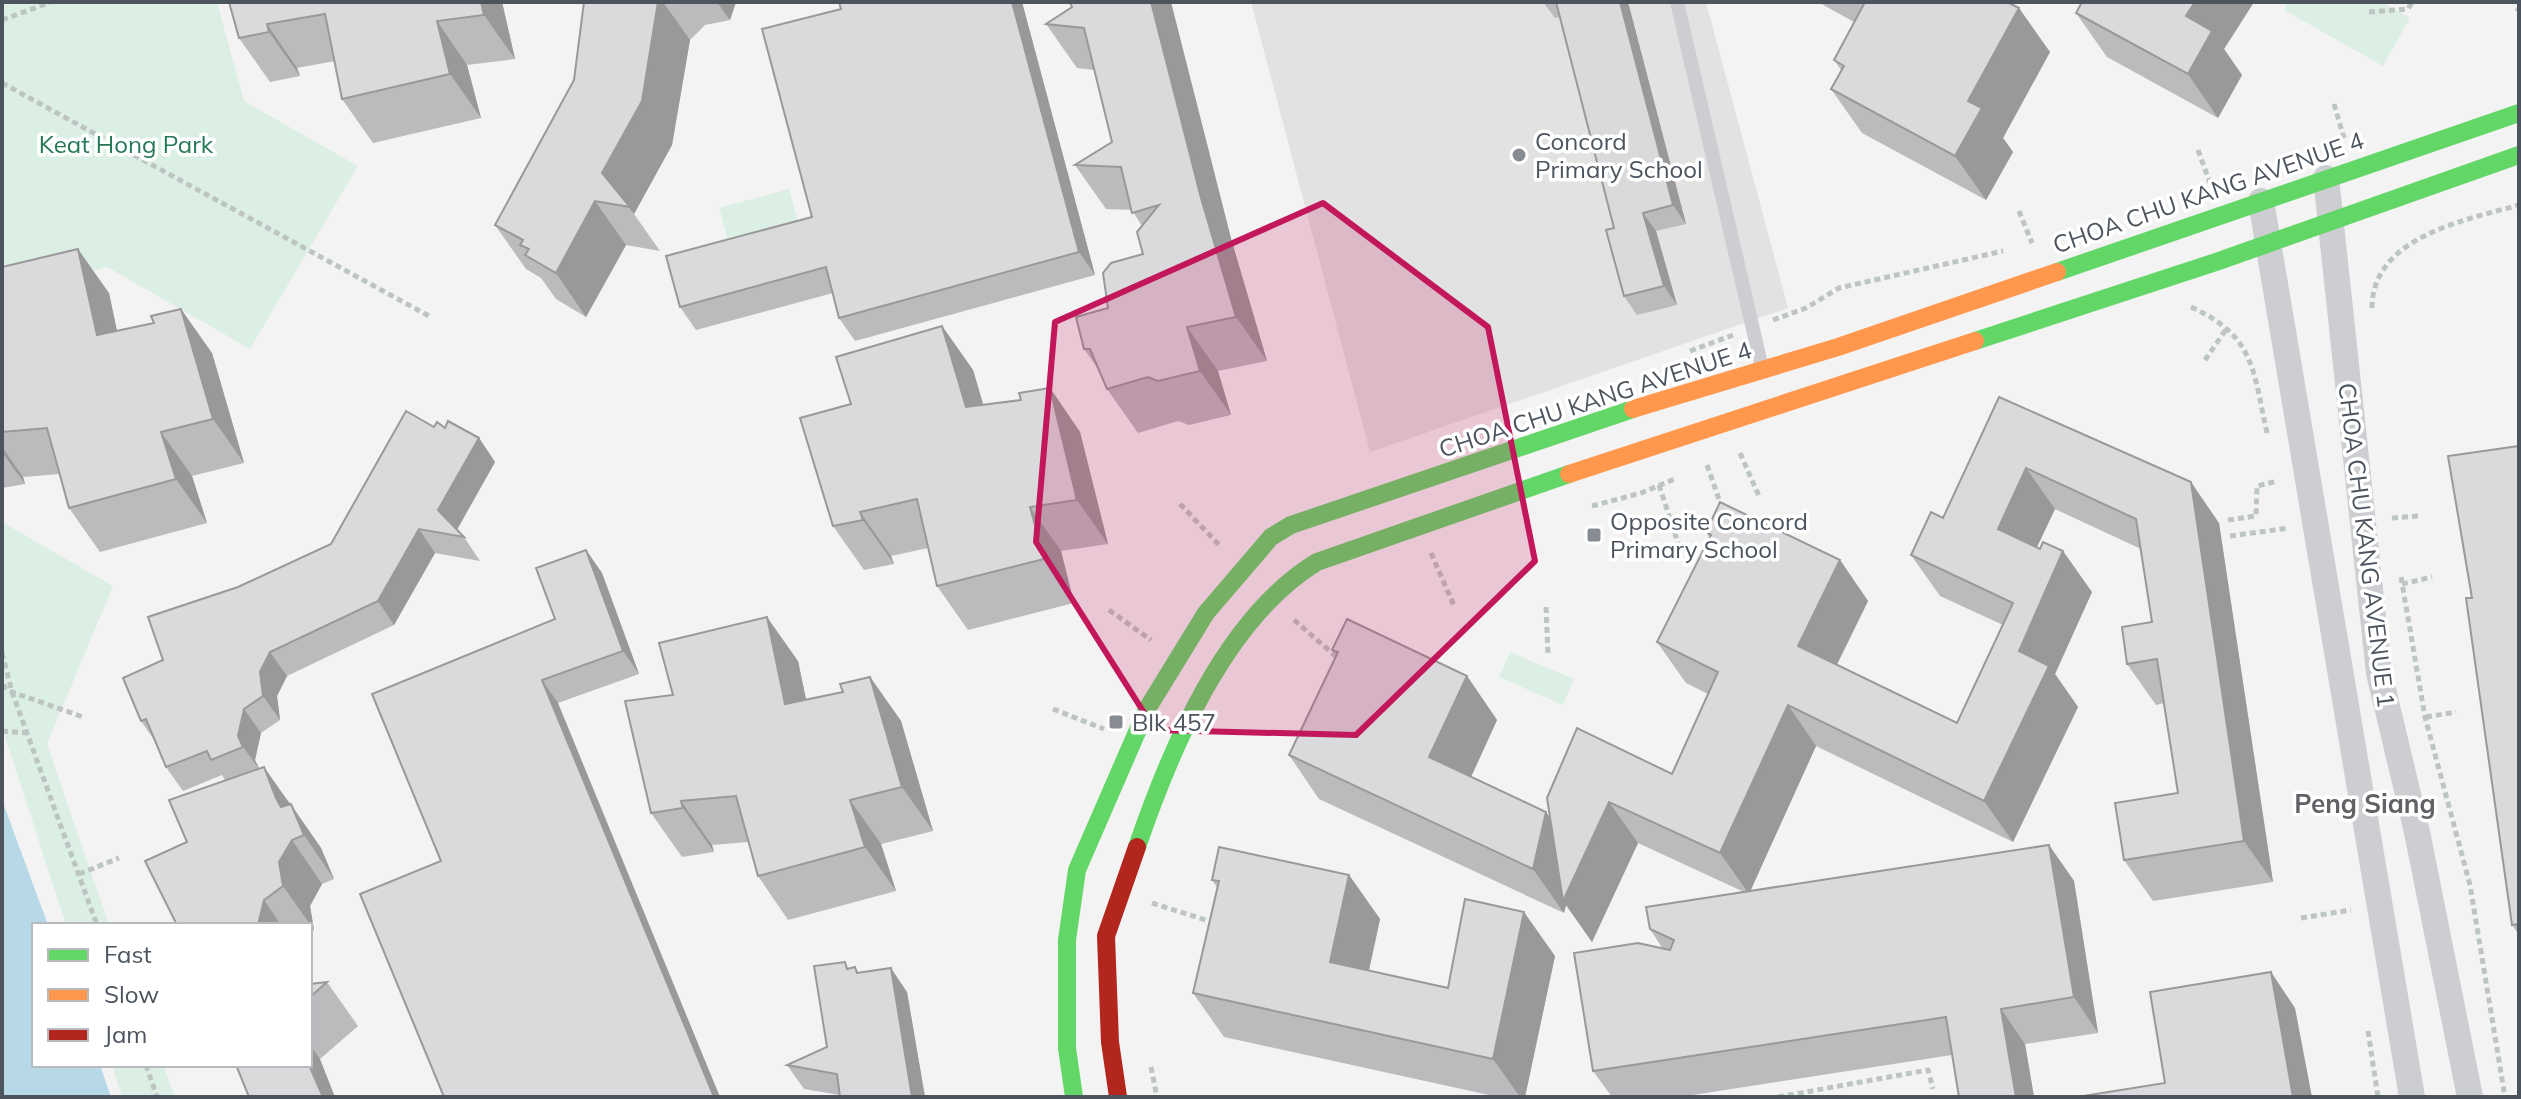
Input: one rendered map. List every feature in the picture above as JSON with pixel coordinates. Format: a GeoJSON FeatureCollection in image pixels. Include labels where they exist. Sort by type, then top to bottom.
{"type":"FeatureCollection","features":[{"type":"Feature","properties":{"kind":"street","name":"CHOA CHU KANG AVENUE 4"},"geometry":{"type":"LineString","coordinates":[[1074,1097],[1067,1048],[1067,940],[1077,870],[1147,709],[1206,613],[1271,537],[1291,525],[1762,368],[1838,347],[2519,113]]}},
{"type":"Feature","properties":{"kind":"street"},"geometry":{"type":"LineString","coordinates":[[1118,1097],[1110,1042],[1106,936],[1144,827],[1186,728],[1241,630],[1299,573],[1317,562],[1436,518],[2269,244],[2519,155]]}},
{"type":"Feature","properties":{"kind":"street","name":"CHOA CHU KANG AVENUE 1"},"geometry":{"type":"LineString","coordinates":[[2326,178],[2379,673],[2417,832],[2470,1097]]}},
{"type":"Feature","properties":{"kind":"street","name":"CHOA CHU KANG AVENUE 1"},"geometry":{"type":"LineString","coordinates":[[2261,201],[2412,1097]]}},
{"type":"Feature","properties":{"kind":"lane"},"geometry":{"type":"LineString","coordinates":[[1677,2],[1762,368]]}},
{"type":"Feature","properties":{"kind":"path"},"geometry":{"type":"LineString","coordinates":[[2,20],[51,2]]}},
{"type":"Feature","properties":{"kind":"path"},"geometry":{"type":"LineString","coordinates":[[2369,12],[2408,9],[2412,2]]}},
{"type":"Feature","properties":{"kind":"path"},"geometry":{"type":"LineString","coordinates":[[2,83],[429,316]]}},
{"type":"Feature","properties":{"kind":"path"},"geometry":{"type":"LineString","coordinates":[[2334,104],[2342,132]]}},
{"type":"Feature","properties":{"kind":"path"},"geometry":{"type":"LineString","coordinates":[[2198,150],[2210,185]]}},
{"type":"Feature","properties":{"kind":"path"},"geometry":{"type":"LineString","coordinates":[[2372,321],[2372,298],[2386,267],[2405,245],[2467,220],[2519,205]]}},
{"type":"Feature","properties":{"kind":"path"},"geometry":{"type":"LineString","coordinates":[[2019,211],[2032,243]]}},
{"type":"Feature","properties":{"kind":"path"},"geometry":{"type":"LineString","coordinates":[[2025,246],[2040,240]]}},
{"type":"Feature","properties":{"kind":"path"},"geometry":{"type":"LineString","coordinates":[[1679,355],[1806,308],[1839,288],[2009,250]]}},
{"type":"Feature","properties":{"kind":"path"},"geometry":{"type":"LineString","coordinates":[[2182,303],[2221,321]]}},
{"type":"Feature","properties":{"kind":"path"},"geometry":{"type":"LineString","coordinates":[[2205,360],[2227,328]]}},
{"type":"Feature","properties":{"kind":"path"},"geometry":{"type":"LineString","coordinates":[[1741,456],[1759,496]]}},
{"type":"Feature","properties":{"kind":"path"},"geometry":{"type":"LineString","coordinates":[[1695,470],[1717,458]]}},
{"type":"Feature","properties":{"kind":"path"},"geometry":{"type":"LineString","coordinates":[[1707,464],[1724,513]]}},
{"type":"Feature","properties":{"kind":"path"},"geometry":{"type":"LineString","coordinates":[[1581,509],[1683,475]]}},
{"type":"Feature","properties":{"kind":"path"},"geometry":{"type":"LineString","coordinates":[[2228,520],[2256,516],[2257,486],[2278,481]]}},
{"type":"Feature","properties":{"kind":"path"},"geometry":{"type":"LineString","coordinates":[[1659,485],[1680,549]]}},
{"type":"Feature","properties":{"kind":"path"},"geometry":{"type":"LineString","coordinates":[[1180,504],[1245,567]]}},
{"type":"Feature","properties":{"kind":"path"},"geometry":{"type":"LineString","coordinates":[[2390,504],[2393,530]]}},
{"type":"Feature","properties":{"kind":"path"},"geometry":{"type":"LineString","coordinates":[[2392,518],[2419,516]]}},
{"type":"Feature","properties":{"kind":"path"},"geometry":{"type":"LineString","coordinates":[[2230,536],[2276,530]]}},
{"type":"Feature","properties":{"kind":"path"},"geometry":{"type":"LineString","coordinates":[[1444,544],[1429,548],[1455,608]]}},
{"type":"Feature","properties":{"kind":"path"},"geometry":{"type":"LineString","coordinates":[[2400,569],[2425,717],[2470,885],[2505,1097]]}},
{"type":"Feature","properties":{"kind":"path"},"geometry":{"type":"LineString","coordinates":[[2402,584],[2432,577]]}},
{"type":"Feature","properties":{"kind":"path"},"geometry":{"type":"LineString","coordinates":[[1546,607],[1548,655]]}},
{"type":"Feature","properties":{"kind":"path"},"geometry":{"type":"LineString","coordinates":[[1109,610],[1178,660]]}},
{"type":"Feature","properties":{"kind":"path"},"geometry":{"type":"LineString","coordinates":[[1285,630],[1304,613]]}},
{"type":"Feature","properties":{"kind":"path"},"geometry":{"type":"LineString","coordinates":[[1313,636],[1339,659]]}},
{"type":"Feature","properties":{"kind":"path"},"geometry":{"type":"LineString","coordinates":[[2,653],[12,692],[30,733],[96,923]]}},
{"type":"Feature","properties":{"kind":"path"},"geometry":{"type":"LineString","coordinates":[[2,685],[12,692],[83,717]]}},
{"type":"Feature","properties":{"kind":"path"},"geometry":{"type":"LineString","coordinates":[[1053,709],[1104,729]]}},
{"type":"Feature","properties":{"kind":"path"},"geometry":{"type":"LineString","coordinates":[[2437,716],[2456,712]]}},
{"type":"Feature","properties":{"kind":"path"},"geometry":{"type":"LineString","coordinates":[[2,731],[30,733]]}},
{"type":"Feature","properties":{"kind":"path"},"geometry":{"type":"LineString","coordinates":[[79,874],[119,858]]}},
{"type":"Feature","properties":{"kind":"path"},"geometry":{"type":"LineString","coordinates":[[1144,900],[1212,922]]}},
{"type":"Feature","properties":{"kind":"path"},"geometry":{"type":"LineString","coordinates":[[2301,918],[2343,912]]}},
{"type":"Feature","properties":{"kind":"path"},"geometry":{"type":"LineString","coordinates":[[1149,1056],[1157,1097]]}},
{"type":"Feature","properties":{"kind":"path"},"geometry":{"type":"LineString","coordinates":[[147,1067],[157,1097]]}},
{"type":"Feature","properties":{"kind":"path"},"geometry":{"type":"LineString","coordinates":[[1778,1097],[1928,1070],[1933,1089]]}},
{"type":"Feature","properties":{"kind":"highlighted area"},"geometry":{"type":"Polygon","coordinates":[[[1323,203],[1488,327],[1535,561],[1356,735],[1155,730],[1036,542],[1055,322],[1323,203]]]}},
{"type":"Feature","properties":{"kind":"shaded area","name":"Concord Primary School"},"geometry":{"type":"Polygon","coordinates":[[[1251,2],[1706,2],[1788,308],[1370,452],[1251,2]]]}},
{"type":"Feature","properties":{"kind":"green space","name":"Keat Hong Park"},"geometry":{"type":"Polygon","coordinates":[[[2,2],[217,2],[244,101],[358,166],[250,349],[107,267],[2,295],[2,2]]]}},
{"type":"Feature","properties":{"kind":"green space"},"geometry":{"type":"Polygon","coordinates":[[[2288,2],[2382,2],[2410,18],[2383,66],[2284,10],[2288,2]]]}},
{"type":"Feature","properties":{"kind":"green space"},"geometry":{"type":"Polygon","coordinates":[[[789,189],[799,225],[729,243],[719,208],[789,189]]]}},
{"type":"Feature","properties":{"kind":"green space"},"geometry":{"type":"Polygon","coordinates":[[[2,522],[113,586],[47,744],[108,923],[65,923],[2,727],[2,522]]]}},
{"type":"Feature","properties":{"kind":"green space"},"geometry":{"type":"Polygon","coordinates":[[[1510,652],[1574,679],[1563,705],[1499,677],[1510,652]]]}},
{"type":"Feature","properties":{"kind":"green space"},"geometry":{"type":"Polygon","coordinates":[[[113,1067],[164,1067],[175,1097],[122,1097],[113,1067]]]}},
{"type":"Feature","properties":{"kind":"water"},"geometry":{"type":"Polygon","coordinates":[[[2,800],[47,923],[32,923],[32,1067],[101,1067],[111,1097],[2,1097],[2,800]]]}},
{"type":"Feature","properties":{"kind":"building"},"geometry":{"type":"Polygon","coordinates":[[[229,2],[481,2],[484,15],[437,21],[450,74],[342,99],[325,14],[267,24],[269,32],[239,38],[229,2]]]}},
{"type":"Feature","properties":{"kind":"building"},"geometry":{"type":"Polygon","coordinates":[[[584,2],[658,2],[642,101],[602,173],[630,207],[595,201],[556,273],[525,255],[529,249],[520,245],[523,240],[495,225],[574,80],[584,2]]]}},
{"type":"Feature","properties":{"kind":"building"},"geometry":{"type":"Polygon","coordinates":[[[839,2],[1012,2],[1079,252],[839,318],[826,267],[680,307],[666,256],[812,217],[762,29],[841,9],[839,2]]]}},
{"type":"Feature","properties":{"kind":"building"},"geometry":{"type":"Polygon","coordinates":[[[1070,2],[1151,2],[1201,198],[1236,317],[1187,327],[1200,371],[1158,381],[1148,377],[1107,389],[1090,349],[1084,349],[1076,317],[1108,308],[1103,273],[1111,263],[1143,254],[1137,232],[1159,205],[1132,213],[1121,167],[1075,165],[1112,142],[1084,28],[1046,24],[1072,7],[1070,2]]]}},
{"type":"Feature","properties":{"kind":"building"},"geometry":{"type":"Polygon","coordinates":[[[1556,2],[1620,2],[1673,205],[1643,213],[1664,286],[1624,296],[1606,230],[1614,228],[1556,2]]]}},
{"type":"Feature","properties":{"kind":"building"},"geometry":{"type":"Polygon","coordinates":[[[1865,2],[2007,2],[2019,8],[1968,101],[1982,108],[1955,156],[1831,89],[1844,66],[1834,60],[1865,2]]]}},
{"type":"Feature","properties":{"kind":"building"},"geometry":{"type":"Polygon","coordinates":[[[2082,2],[2195,2],[2186,16],[2212,31],[2188,74],[2076,13],[2082,2]]]}},
{"type":"Feature","properties":{"kind":"building"},"geometry":{"type":"Polygon","coordinates":[[[78,249],[97,335],[154,323],[151,316],[181,309],[213,419],[161,432],[176,479],[69,508],[47,428],[2,432],[2,267],[78,249]]]}},
{"type":"Feature","properties":{"kind":"building"},"geometry":{"type":"Polygon","coordinates":[[[942,326],[966,407],[1021,400],[1019,393],[1050,388],[1077,500],[1030,507],[1044,559],[937,586],[917,499],[860,512],[863,520],[833,526],[800,418],[851,404],[836,357],[942,326]]]}},
{"type":"Feature","properties":{"kind":"building"},"geometry":{"type":"Polygon","coordinates":[[[1999,397],[2191,482],[2244,841],[2124,860],[2115,803],[2178,793],[2157,659],[2127,664],[2122,627],[2152,622],[2136,519],[2026,468],[1998,529],[2040,549],[2043,542],[2063,551],[2019,651],[2049,666],[1984,801],[1788,705],[1720,853],[1609,802],[1563,901],[1547,798],[1577,728],[1672,774],[1718,672],[1657,642],[1711,535],[1706,532],[1720,502],[1840,560],[1798,646],[1957,723],[2013,603],[1911,555],[1931,512],[1943,518],[1999,397]]]}},
{"type":"Feature","properties":{"kind":"building"},"geometry":{"type":"Polygon","coordinates":[[[406,411],[434,427],[437,422],[445,428],[448,421],[479,438],[438,510],[464,537],[419,529],[378,601],[270,652],[260,672],[263,696],[244,709],[238,736],[243,747],[211,760],[207,751],[166,767],[146,719],[141,721],[123,678],[163,660],[148,617],[238,587],[331,544],[406,411]]]}},
{"type":"Feature","properties":{"kind":"building"},"geometry":{"type":"Polygon","coordinates":[[[2519,446],[2519,924],[2512,925],[2466,598],[2472,598],[2448,456],[2519,446]]]}},
{"type":"Feature","properties":{"kind":"building"},"geometry":{"type":"Polygon","coordinates":[[[586,550],[623,651],[542,680],[714,1097],[444,1097],[360,894],[441,861],[372,694],[555,619],[536,568],[586,550]]]}},
{"type":"Feature","properties":{"kind":"building"},"geometry":{"type":"Polygon","coordinates":[[[767,617],[785,704],[843,692],[840,684],[870,677],[902,787],[850,800],[865,847],[758,876],[736,796],[681,801],[683,808],[651,813],[625,701],[673,695],[659,643],[767,617]]]}},
{"type":"Feature","properties":{"kind":"building"},"geometry":{"type":"Polygon","coordinates":[[[1347,619],[1467,676],[1429,757],[1546,812],[1533,869],[1289,755],[1338,652],[1332,650],[1347,619]]]}},
{"type":"Feature","properties":{"kind":"building"},"geometry":{"type":"Polygon","coordinates":[[[264,767],[281,807],[291,804],[304,835],[292,840],[279,862],[283,886],[264,900],[258,923],[176,923],[145,861],[187,842],[169,800],[264,767]]]}},
{"type":"Feature","properties":{"kind":"building"},"geometry":{"type":"Polygon","coordinates":[[[2049,845],[2074,997],[2001,1009],[2016,1097],[1959,1097],[1946,1017],[1593,1071],[1574,953],[1638,943],[1670,950],[1674,940],[1650,929],[1646,907],[2049,845]]]}},
{"type":"Feature","properties":{"kind":"building"},"geometry":{"type":"Polygon","coordinates":[[[1219,847],[1349,875],[1330,962],[1448,988],[1465,899],[1524,912],[1493,1059],[1193,993],[1219,881],[1212,880],[1219,847]]]}},
{"type":"Feature","properties":{"kind":"building"},"geometry":{"type":"Polygon","coordinates":[[[845,962],[847,969],[855,967],[857,973],[891,968],[912,1097],[840,1097],[837,1074],[787,1065],[827,1047],[814,966],[845,962]]]}},
{"type":"Feature","properties":{"kind":"building"},"geometry":{"type":"Polygon","coordinates":[[[2271,972],[2293,1097],[2077,1097],[2165,1083],[2150,992],[2271,972]]]}},
{"type":"Feature","properties":{"kind":"building"},"geometry":{"type":"Polygon","coordinates":[[[327,982],[312,995],[312,984],[327,982]]]}},
{"type":"Feature","properties":{"kind":"building"},"geometry":{"type":"Polygon","coordinates":[[[237,1067],[310,1067],[323,1097],[249,1097],[237,1067]]]}},
{"type":"Feature","properties":{"kind":"traffic: fast"},"geometry":{"type":"LineString","coordinates":[[2057,272],[2519,113]]}},
{"type":"Feature","properties":{"kind":"traffic: fast"},"geometry":{"type":"LineString","coordinates":[[1975,341],[2216,262],[2519,155]]}},
{"type":"Feature","properties":{"kind":"traffic: fast"},"geometry":{"type":"LineString","coordinates":[[1074,1097],[1067,1048],[1067,940],[1077,870],[1147,709],[1206,613],[1271,537],[1291,525],[1633,409]]}},
{"type":"Feature","properties":{"kind":"traffic: fast"},"geometry":{"type":"LineString","coordinates":[[1137,847],[1167,769],[1205,688],[1255,616],[1284,586],[1317,562],[1569,474]]}},
{"type":"Feature","properties":{"kind":"traffic: slow"},"geometry":{"type":"LineString","coordinates":[[1633,409],[1838,347],[2057,272]]}},
{"type":"Feature","properties":{"kind":"traffic: slow"},"geometry":{"type":"LineString","coordinates":[[1569,474],[1975,341]]}},
{"type":"Feature","properties":{"kind":"traffic: jam"},"geometry":{"type":"LineString","coordinates":[[1118,1097],[1110,1042],[1106,936],[1137,847]]}},
{"type":"Feature","properties":{"kind":"place","name":"Concord Primary School"},"geometry":{"type":"Point","coordinates":[1519,155]}},
{"type":"Feature","properties":{"kind":"place","name":"Opposite Concord Primary School"},"geometry":{"type":"Point","coordinates":[1594,535]}},
{"type":"Feature","properties":{"kind":"place","name":"Blk 457"},"geometry":{"type":"Point","coordinates":[1116,722]}},
{"type":"Feature","properties":{"kind":"district","name":"Peng Siang"},"geometry":{"type":"Point","coordinates":[2365,803]}}]}
